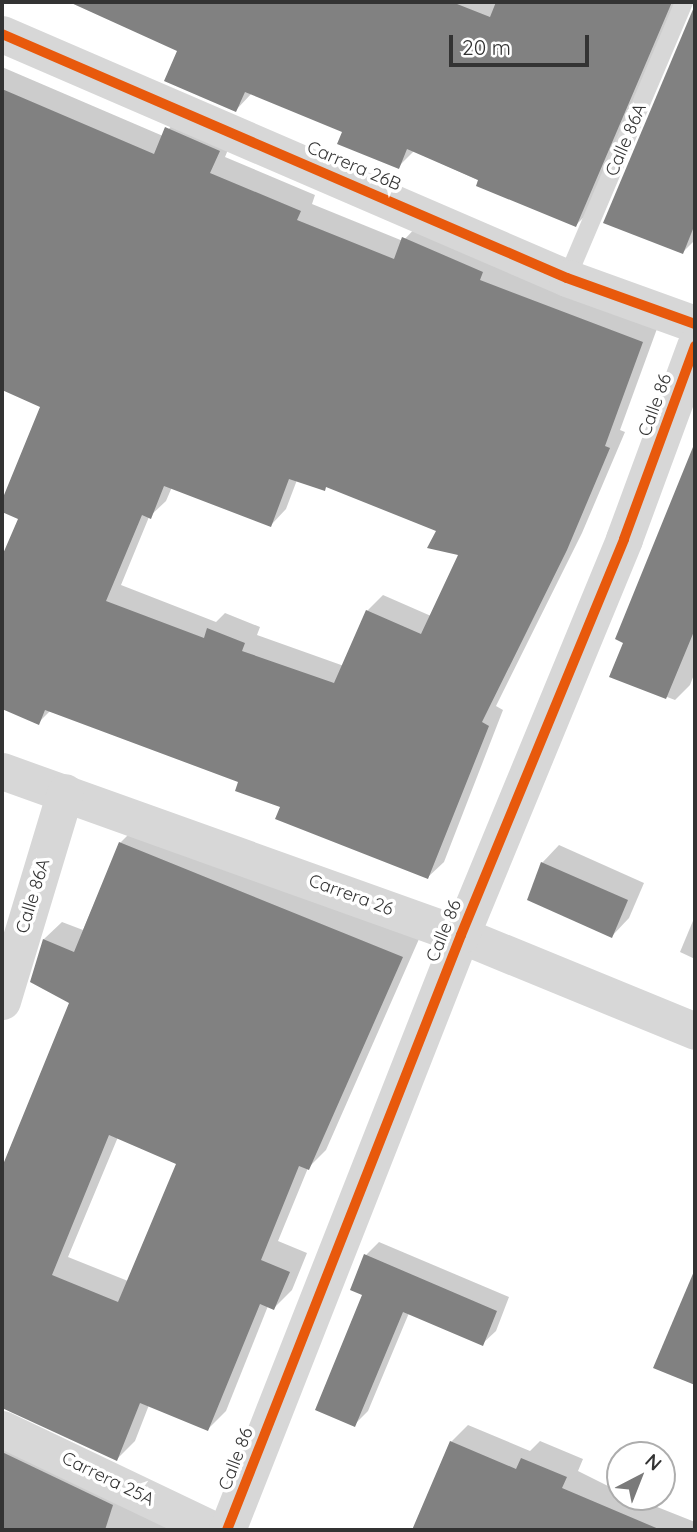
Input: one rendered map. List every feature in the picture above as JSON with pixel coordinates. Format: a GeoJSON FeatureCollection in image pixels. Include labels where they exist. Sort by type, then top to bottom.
{"type":"FeatureCollection","features":[{"type":"Feature","properties":{"kind":"street","name":"Carrera 26B"},"geometry":{"type":"LineString","coordinates":[[2,34],[567,278],[695,324]]}},
{"type":"Feature","properties":{"kind":"street","name":"Calle 86"},"geometry":{"type":"LineString","coordinates":[[227,1530],[461,935],[624,539],[695,346]]}},
{"type":"Feature","properties":{"kind":"street","name":"Carrera 26"},"geometry":{"type":"LineString","coordinates":[[2,771],[461,935],[695,1031]]}},
{"type":"Feature","properties":{"kind":"street","name":"Calle 86A"},"geometry":{"type":"LineString","coordinates":[[2,1001],[65,792]]}},
{"type":"Feature","properties":{"kind":"street","name":"Carrera 25A"},"geometry":{"type":"LineString","coordinates":[[2,1429],[214,1530]]}},
{"type":"Feature","properties":{"kind":"lane","name":"Calle 86A"},"geometry":{"type":"LineString","coordinates":[[567,278],[684,2]]}},
{"type":"Feature","properties":{"kind":"building"},"geometry":{"type":"Polygon","coordinates":[[[69,2],[452,2],[490,17],[496,2],[672,2],[576,227],[476,186],[478,180],[407,149],[399,169],[337,144],[342,132],[245,92],[236,112],[164,81],[177,51],[69,2]]]}},
{"type":"Feature","properties":{"kind":"building"},"geometry":{"type":"Polygon","coordinates":[[[694,7],[695,224],[683,254],[603,223],[694,7]]]}},
{"type":"Feature","properties":{"kind":"building"},"geometry":{"type":"Polygon","coordinates":[[[2,89],[154,154],[165,127],[220,151],[210,173],[301,211],[297,220],[394,259],[402,237],[483,272],[480,280],[643,342],[605,446],[610,448],[567,550],[482,722],[489,726],[428,879],[275,819],[280,807],[235,791],[238,782],[45,710],[39,725],[2,709],[2,556],[18,519],[2,512],[2,500],[40,407],[2,390],[2,89]],[[289,479],[271,527],[164,486],[151,519],[142,515],[106,601],[204,638],[207,628],[245,643],[242,651],[334,683],[366,610],[421,634],[458,555],[427,548],[436,531],[326,487],[325,491],[289,479]]]}},
{"type":"Feature","properties":{"kind":"building"},"geometry":{"type":"Polygon","coordinates":[[[693,447],[695,629],[666,699],[609,677],[623,643],[615,639],[693,447]]]}},
{"type":"Feature","properties":{"kind":"building"},"geometry":{"type":"Polygon","coordinates":[[[119,842],[403,957],[309,1170],[299,1166],[261,1260],[290,1272],[274,1310],[260,1304],[208,1431],[140,1403],[117,1461],[2,1408],[2,1167],[69,1003],[30,982],[43,939],[74,952],[119,842]],[[109,1135],[52,1275],[118,1302],[176,1164],[109,1135]]]}},
{"type":"Feature","properties":{"kind":"building"},"geometry":{"type":"Polygon","coordinates":[[[541,862],[628,900],[612,938],[527,900],[541,862]]]}},
{"type":"Feature","properties":{"kind":"building"},"geometry":{"type":"Polygon","coordinates":[[[364,1254],[497,1311],[483,1346],[403,1312],[355,1427],[315,1410],[362,1295],[350,1290],[364,1254]]]}},
{"type":"Feature","properties":{"kind":"building"},"geometry":{"type":"Polygon","coordinates":[[[695,1269],[695,1385],[653,1368],[695,1269]]]}},
{"type":"Feature","properties":{"kind":"building"},"geometry":{"type":"Polygon","coordinates":[[[450,1441],[516,1469],[521,1458],[567,1477],[562,1488],[606,1507],[606,1511],[616,1511],[661,1530],[412,1530],[450,1441]]]}},
{"type":"Feature","properties":{"kind":"building"},"geometry":{"type":"Polygon","coordinates":[[[2,1452],[113,1505],[105,1530],[2,1530],[2,1452]]]}},
{"type":"Feature","properties":{"kind":"cycle path"},"geometry":{"type":"LineString","coordinates":[[2,34],[567,278],[695,324]]}},
{"type":"Feature","properties":{"kind":"cycle path"},"geometry":{"type":"LineString","coordinates":[[227,1530],[461,935],[624,539],[695,346]]}}]}
